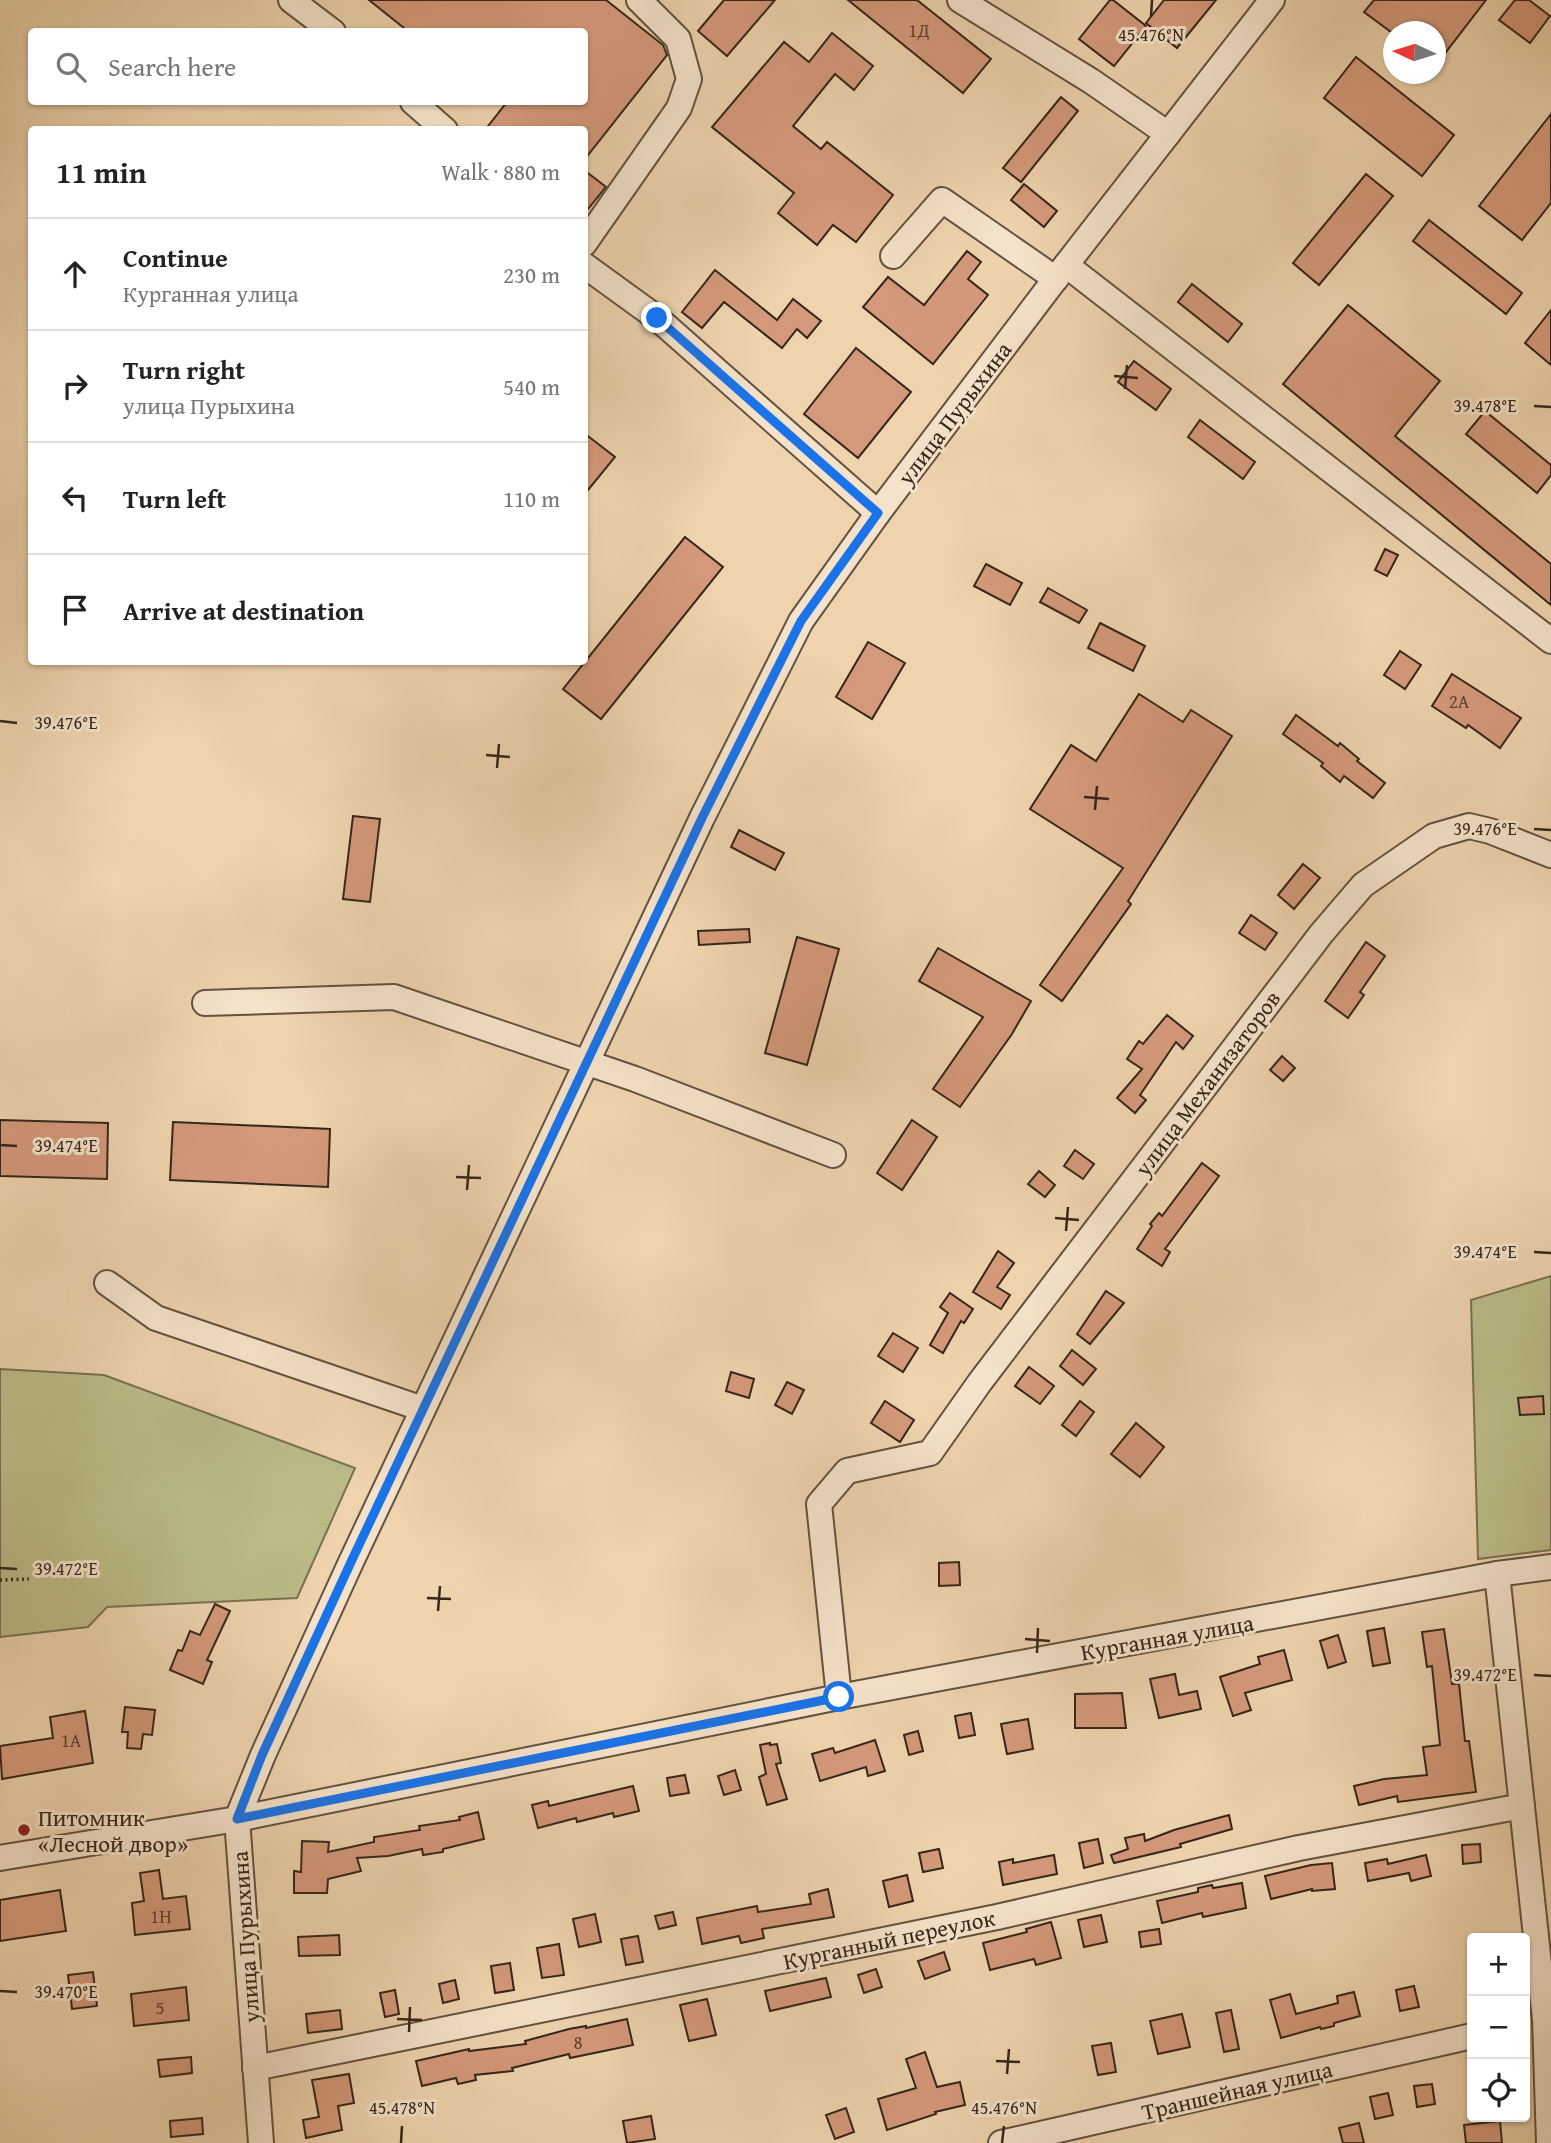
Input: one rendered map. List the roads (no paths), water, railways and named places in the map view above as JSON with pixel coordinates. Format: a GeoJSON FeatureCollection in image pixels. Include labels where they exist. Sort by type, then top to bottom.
{"type":"FeatureCollection","features":[{"type":"Feature","properties":{"kind":"street"},"geometry":{"type":"LineString","coordinates":[[291,0],[328,28]]}},
{"type":"Feature","properties":{"kind":"street"},"geometry":{"type":"LineString","coordinates":[[588,238],[679,108],[689,79],[678,39],[639,0]]}},
{"type":"Feature","properties":{"kind":"street"},"geometry":{"type":"LineString","coordinates":[[960,0],[1091,81],[1168,134]]}},
{"type":"Feature","properties":{"kind":"street","name":"улица Пурыхина"},"geometry":{"type":"LineString","coordinates":[[261,2143],[237,1819],[262,1755],[586,1062],[702,818],[801,621],[878,513],[1272,0]]}},
{"type":"Feature","properties":{"kind":"street"},"geometry":{"type":"LineString","coordinates":[[416,105],[440,126]]}},
{"type":"Feature","properties":{"kind":"street"},"geometry":{"type":"LineString","coordinates":[[893,256],[942,200],[1061,272],[1551,641]]}},
{"type":"Feature","properties":{"kind":"street"},"geometry":{"type":"LineString","coordinates":[[588,268],[657,318],[878,513]]}},
{"type":"Feature","properties":{"kind":"street","name":"улица Механизаторов"},"geometry":{"type":"LineString","coordinates":[[839,1697],[819,1504],[847,1471],[930,1453],[980,1382],[1321,934],[1363,885],[1434,836],[1469,826],[1490,831],[1551,855]]}},
{"type":"Feature","properties":{"kind":"street"},"geometry":{"type":"LineString","coordinates":[[205,1003],[394,997],[635,1079],[833,1155]]}},
{"type":"Feature","properties":{"kind":"street"},"geometry":{"type":"LineString","coordinates":[[107,1283],[156,1318],[423,1409]]}},
{"type":"Feature","properties":{"kind":"street","name":"Курганная улица"},"geometry":{"type":"LineString","coordinates":[[0,1858],[237,1819],[839,1697],[1497,1574],[1551,1567]]}},
{"type":"Feature","properties":{"kind":"street"},"geometry":{"type":"LineString","coordinates":[[1497,1574],[1522,1806],[1549,2143]]}},
{"type":"Feature","properties":{"kind":"street","name":"Курганный переулок"},"geometry":{"type":"LineString","coordinates":[[255,2068],[984,1920],[1299,1848],[1522,1806]]}},
{"type":"Feature","properties":{"kind":"street","name":"Траншейная улица"},"geometry":{"type":"LineString","coordinates":[[1001,2143],[1467,2037]]}},
{"type":"Feature","properties":{"kind":"place","name":"Питомник «Лесной двор»"},"geometry":{"type":"Point","coordinates":[24,1830]}}]}
